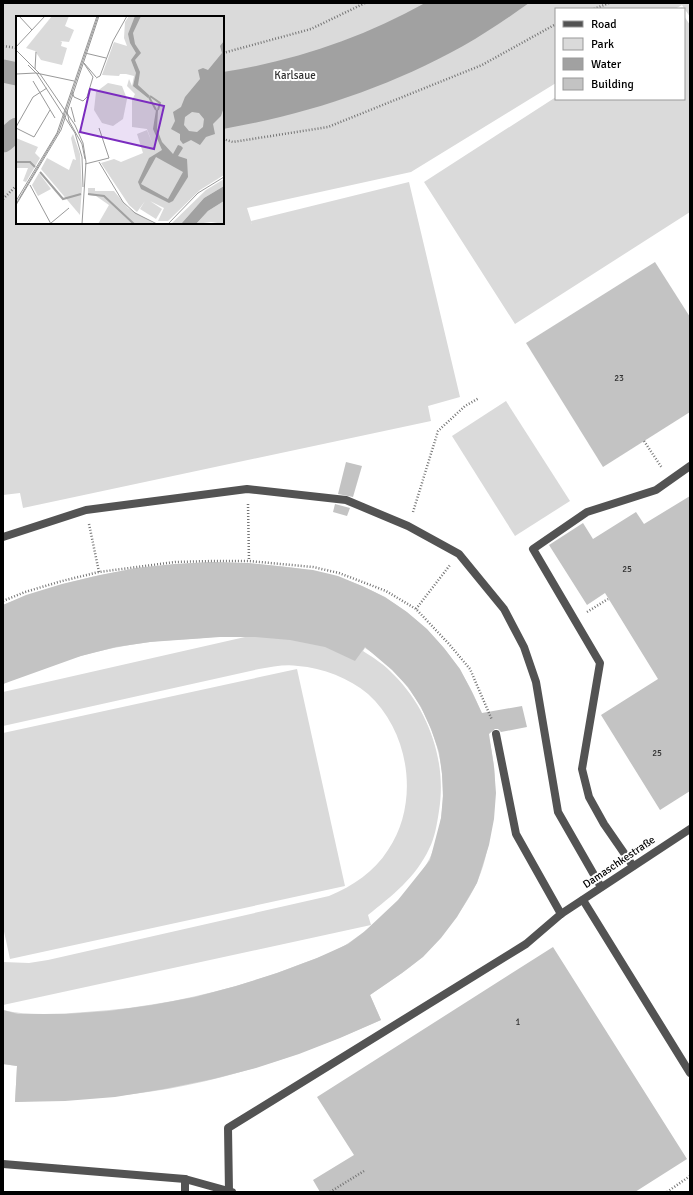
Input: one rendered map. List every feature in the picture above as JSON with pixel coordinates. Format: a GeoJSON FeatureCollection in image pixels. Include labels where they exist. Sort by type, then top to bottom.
{"type":"FeatureCollection","features":[{"type":"Feature","properties":{"kind":"street"},"geometry":{"type":"LineString","coordinates":[[633,866],[604,824],[589,797],[582,768],[600,663],[533,550],[586,512],[656,490],[690,466]]}},
{"type":"Feature","properties":{"kind":"street"},"geometry":{"type":"LineString","coordinates":[[3,537],[86,510],[247,489],[346,500],[408,526],[459,554],[504,609],[524,647],[536,682],[558,812],[601,887]]}},
{"type":"Feature","properties":{"kind":"street"},"geometry":{"type":"LineString","coordinates":[[496,734],[516,834],[561,914]]}},
{"type":"Feature","properties":{"kind":"street","name":"Damaschkestraße"},"geometry":{"type":"LineString","coordinates":[[230,1191],[228,1128],[526,944],[561,914],[690,829]]}},
{"type":"Feature","properties":{"kind":"street"},"geometry":{"type":"LineString","coordinates":[[582,900],[690,1073]]}},
{"type":"Feature","properties":{"kind":"street"},"geometry":{"type":"LineString","coordinates":[[3,1164],[186,1179],[230,1191]]}},
{"type":"Feature","properties":{"kind":"street"},"geometry":{"type":"LineString","coordinates":[[185,1192],[186,1179]]}},
{"type":"Feature","properties":{"kind":"path"},"geometry":{"type":"LineString","coordinates":[[224,53],[311,30],[365,3]]}},
{"type":"Feature","properties":{"kind":"path"},"geometry":{"type":"LineString","coordinates":[[596,8],[609,3]]}},
{"type":"Feature","properties":{"kind":"path"},"geometry":{"type":"LineString","coordinates":[[224,139],[233,142],[328,127],[482,66],[555,25]]}},
{"type":"Feature","properties":{"kind":"path"},"geometry":{"type":"LineString","coordinates":[[3,46],[16,48]]}},
{"type":"Feature","properties":{"kind":"path"},"geometry":{"type":"LineString","coordinates":[[3,199],[16,186]]}},
{"type":"Feature","properties":{"kind":"path"},"geometry":{"type":"LineString","coordinates":[[408,526],[438,431],[466,406],[479,398]]}},
{"type":"Feature","properties":{"kind":"path"},"geometry":{"type":"LineString","coordinates":[[644,441],[670,480]]}},
{"type":"Feature","properties":{"kind":"path"},"geometry":{"type":"LineString","coordinates":[[247,489],[249,561]]}},
{"type":"Feature","properties":{"kind":"path"},"geometry":{"type":"LineString","coordinates":[[86,510],[99,572]]}},
{"type":"Feature","properties":{"kind":"path"},"geometry":{"type":"LineString","coordinates":[[416,609],[459,554]]}},
{"type":"Feature","properties":{"kind":"path"},"geometry":{"type":"LineString","coordinates":[[3,601],[54,583],[99,572],[175,562],[213,560],[249,561],[313,567],[339,573],[386,592],[416,609],[470,669],[490,714],[496,734]]}},
{"type":"Feature","properties":{"kind":"path"},"geometry":{"type":"LineString","coordinates":[[575,620],[608,599]]}},
{"type":"Feature","properties":{"kind":"path"},"geometry":{"type":"LineString","coordinates":[[330,1192],[364,1171]]}},
{"type":"Feature","properties":{"kind":"path"},"geometry":{"type":"LineString","coordinates":[[667,1192],[690,1176]]}},
{"type":"Feature","properties":{"kind":"green space","name":"Karlsaue"},"geometry":{"type":"Polygon","coordinates":[[[3,3],[690,3],[690,17],[682,5],[677,8],[555,8],[555,84],[411,172],[247,208],[251,221],[409,182],[460,397],[428,406],[431,421],[23,508],[20,493],[3,495],[3,3]]]}},
{"type":"Feature","properties":{"kind":"green space"},"geometry":{"type":"Polygon","coordinates":[[[685,18],[690,25],[690,212],[515,324],[424,182],[555,98],[555,100],[685,100],[685,18]]]}},
{"type":"Feature","properties":{"kind":"green space"},"geometry":{"type":"Polygon","coordinates":[[[506,401],[570,501],[515,536],[452,436],[506,401]]]}},
{"type":"Feature","properties":{"kind":"green space"},"geometry":{"type":"Polygon","coordinates":[[[212,562],[288,567],[344,579],[362,586],[391,601],[417,621],[440,643],[459,669],[475,697],[486,728],[493,759],[495,792],[492,822],[481,873],[470,897],[460,912],[427,952],[409,968],[370,995],[381,1020],[317,1047],[251,1069],[184,1086],[150,1092],[103,1097],[15,1102],[17,1066],[3,1064],[3,1010],[33,1014],[75,1013],[113,1010],[168,1002],[222,990],[249,982],[275,974],[333,952],[345,946],[373,925],[397,902],[408,890],[426,865],[436,843],[441,821],[443,787],[441,765],[432,730],[415,698],[405,684],[393,670],[365,648],[363,651],[387,668],[406,689],[426,720],[438,756],[441,793],[436,830],[424,859],[403,885],[368,915],[371,925],[3,1005],[3,962],[29,963],[48,960],[329,896],[355,883],[370,872],[388,850],[398,831],[404,811],[407,790],[406,769],[401,748],[393,728],[382,710],[361,688],[335,675],[317,669],[288,665],[259,669],[3,726],[3,692],[245,637],[224,636],[160,641],[112,648],[75,657],[38,669],[3,684],[3,605],[54,587],[106,574],[158,566],[212,562]]]}},
{"type":"Feature","properties":{"kind":"green space"},"geometry":{"type":"Polygon","coordinates":[[[297,669],[345,886],[10,959],[3,927],[3,733],[297,669]]]}},
{"type":"Feature","properties":{"kind":"water"},"geometry":{"type":"Polygon","coordinates":[[[425,3],[529,3],[463,46],[405,75],[376,87],[346,98],[286,116],[224,129],[224,72],[276,62],[302,55],[352,37],[401,16],[425,3]]]}},
{"type":"Feature","properties":{"kind":"building"},"geometry":{"type":"Polygon","coordinates":[[[655,262],[690,317],[690,412],[603,467],[526,343],[655,262]]]}},
{"type":"Feature","properties":{"kind":"building"},"geometry":{"type":"Polygon","coordinates":[[[346,462],[362,466],[353,497],[338,494],[346,462]]]}},
{"type":"Feature","properties":{"kind":"building"},"geometry":{"type":"Polygon","coordinates":[[[690,496],[690,791],[660,810],[601,715],[658,679],[605,593],[587,605],[549,545],[583,523],[593,539],[636,512],[644,524],[690,496]]]}},
{"type":"Feature","properties":{"kind":"building"},"geometry":{"type":"Polygon","coordinates":[[[335,504],[350,508],[347,516],[333,512],[335,504]]]}},
{"type":"Feature","properties":{"kind":"building"},"geometry":{"type":"Polygon","coordinates":[[[212,562],[249,563],[313,570],[338,576],[362,586],[385,597],[407,612],[427,629],[460,669],[482,713],[522,706],[527,727],[501,732],[498,729],[495,729],[489,734],[496,793],[494,819],[489,845],[477,883],[457,917],[441,938],[423,957],[370,995],[381,1020],[299,1054],[256,1068],[213,1079],[115,1097],[65,1101],[15,1102],[17,1066],[3,1064],[3,1010],[18,1014],[66,1014],[109,1011],[195,997],[277,973],[317,958],[348,944],[364,932],[398,900],[430,860],[441,818],[443,796],[439,752],[421,707],[408,687],[392,670],[365,647],[355,661],[325,647],[290,640],[255,637],[220,637],[150,642],[116,647],[81,656],[3,684],[3,605],[26,595],[62,584],[100,575],[136,568],[212,562]]]}},
{"type":"Feature","properties":{"kind":"building"},"geometry":{"type":"Polygon","coordinates":[[[553,947],[687,1159],[635,1192],[320,1192],[313,1180],[354,1155],[317,1097],[553,947]]]}},
{"type":"Feature","properties":{"kind":"waterway"},"geometry":{"type":"LineString","coordinates":[[3,71],[16,74]]}},
{"type":"Feature","properties":{"kind":"waterway"},"geometry":{"type":"LineString","coordinates":[[3,141],[16,130]]}}]}
